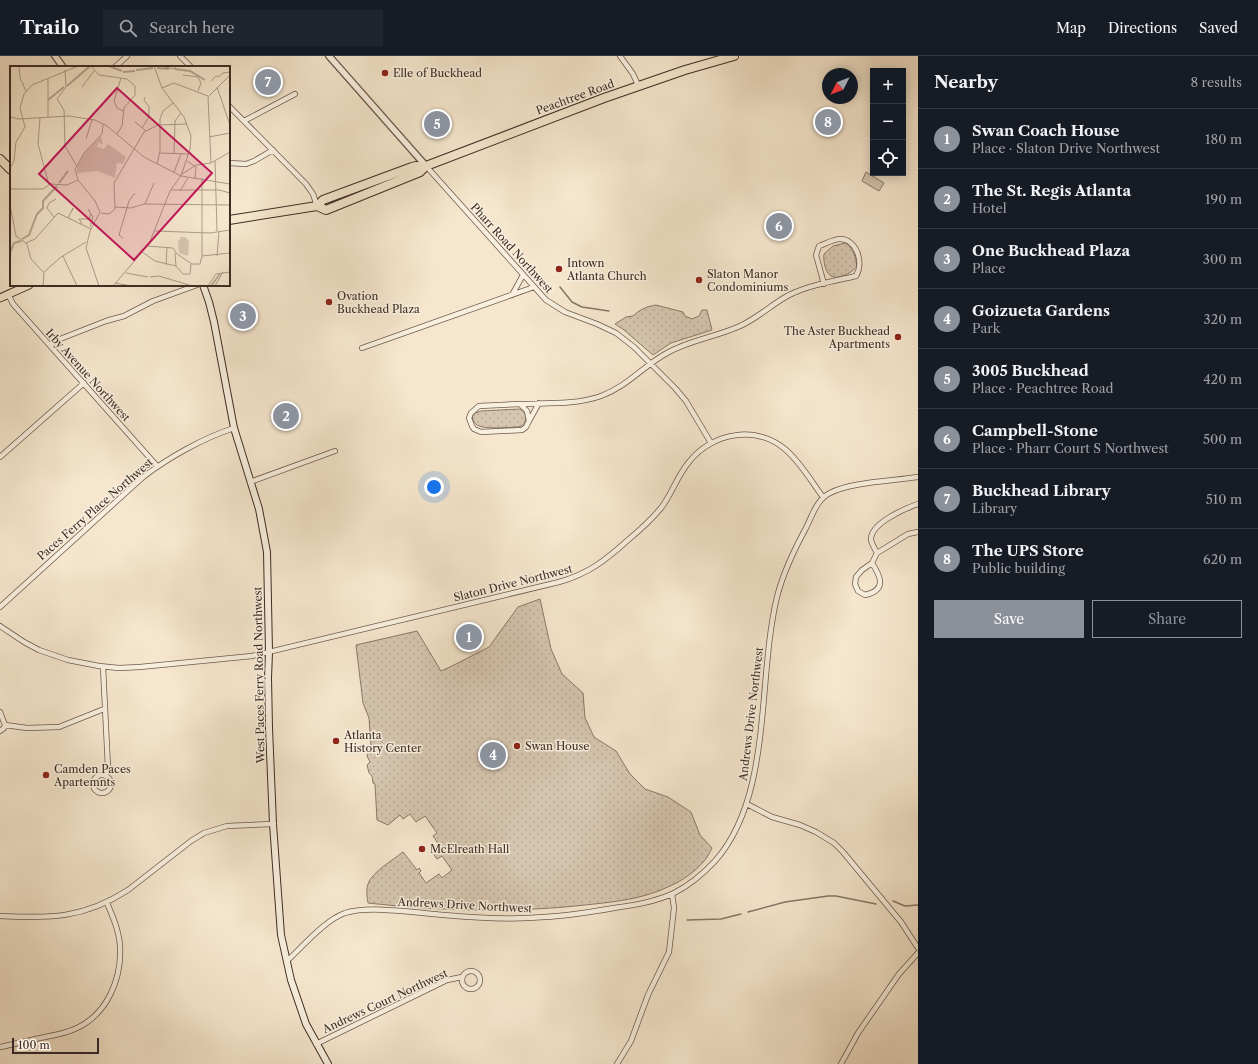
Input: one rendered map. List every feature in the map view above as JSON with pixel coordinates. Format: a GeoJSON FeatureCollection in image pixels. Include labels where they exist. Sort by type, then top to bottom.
{"type":"FeatureCollection","features":[{"type":"Feature","properties":{"kind":"highway","name":"Peachtree Road"},"geometry":{"type":"LineString","coordinates":[[230,220],[317,206],[326,210],[420,172],[426,166],[551,118],[638,86],[734,56]]}},
{"type":"Feature","properties":{"kind":"highway"},"geometry":{"type":"LineString","coordinates":[[0,159],[10,169]]}},
{"type":"Feature","properties":{"kind":"main road"},"geometry":{"type":"LineString","coordinates":[[0,298],[27,286]]}},
{"type":"Feature","properties":{"kind":"main road","name":"West Paces Ferry Road Northwest"},"geometry":{"type":"LineString","coordinates":[[203,286],[214,322],[234,428],[263,523],[268,552],[269,728],[279,920],[295,994],[306,1024],[328,1064]]}},
{"type":"Feature","properties":{"kind":"street"},"geometry":{"type":"LineString","coordinates":[[55,56],[62,66]]}},
{"type":"Feature","properties":{"kind":"street"},"geometry":{"type":"LineString","coordinates":[[116,66],[127,56]]}},
{"type":"Feature","properties":{"kind":"street"},"geometry":{"type":"LineString","coordinates":[[180,56],[190,66]]}},
{"type":"Feature","properties":{"kind":"street"},"geometry":{"type":"LineString","coordinates":[[329,56],[426,166]]}},
{"type":"Feature","properties":{"kind":"street"},"geometry":{"type":"LineString","coordinates":[[620,56],[633,74],[638,86]]}},
{"type":"Feature","properties":{"kind":"street"},"geometry":{"type":"LineString","coordinates":[[244,121],[295,94]]}},
{"type":"Feature","properties":{"kind":"street"},"geometry":{"type":"LineString","coordinates":[[230,107],[311,190],[317,206]]}},
{"type":"Feature","properties":{"kind":"street"},"geometry":{"type":"LineString","coordinates":[[230,163],[246,164],[273,150]]}},
{"type":"Feature","properties":{"kind":"street","name":"Pharr Road Northwest"},"geometry":{"type":"LineString","coordinates":[[426,166],[546,300],[564,312],[597,324],[616,333],[634,346],[686,401],[711,443]]}},
{"type":"Feature","properties":{"kind":"street"},"geometry":{"type":"LineString","coordinates":[[538,403],[530,421],[522,430],[481,432],[474,429],[470,423],[469,418],[471,413],[478,406],[576,401],[600,396],[624,385],[665,354],[680,346],[742,326],[775,303],[790,295],[856,276],[859,270],[860,258],[848,240],[839,239],[819,246],[816,255],[824,284]]}},
{"type":"Feature","properties":{"kind":"street"},"geometry":{"type":"LineString","coordinates":[[512,294],[523,275]]}},
{"type":"Feature","properties":{"kind":"street"},"geometry":{"type":"LineString","coordinates":[[50,345],[55,341],[124,316],[153,302],[194,286]]}},
{"type":"Feature","properties":{"kind":"street"},"geometry":{"type":"LineString","coordinates":[[362,348],[534,287]]}},
{"type":"Feature","properties":{"kind":"street","name":"Irby Avenue Northwest"},"geometry":{"type":"LineString","coordinates":[[8,294],[13,304],[157,466]]}},
{"type":"Feature","properties":{"kind":"street"},"geometry":{"type":"LineString","coordinates":[[0,457],[84,383]]}},
{"type":"Feature","properties":{"kind":"street"},"geometry":{"type":"LineString","coordinates":[[520,404],[526,411],[530,421]]}},
{"type":"Feature","properties":{"kind":"street","name":"Paces Ferry Place Northwest"},"geometry":{"type":"LineString","coordinates":[[0,607],[74,538],[157,466],[220,433],[234,428]]}},
{"type":"Feature","properties":{"kind":"street","name":"Slaton Drive Northwest"},"geometry":{"type":"LineString","coordinates":[[0,626],[24,642],[52,655],[82,664],[119,668],[140,667],[235,659],[552,584],[583,574],[608,558],[652,518],[668,498],[689,461],[699,451],[711,443],[725,437],[742,435],[757,436],[773,441],[795,458],[823,497]]}},
{"type":"Feature","properties":{"kind":"street"},"geometry":{"type":"LineString","coordinates":[[250,482],[335,451]]}},
{"type":"Feature","properties":{"kind":"street"},"geometry":{"type":"LineString","coordinates":[[823,497],[832,492],[851,486],[918,478]]}},
{"type":"Feature","properties":{"kind":"street","name":"Andrews Drive Northwest"},"geometry":{"type":"LineString","coordinates":[[287,961],[333,919],[355,910],[380,910],[477,917],[541,918],[585,913],[656,900],[672,894],[696,879],[717,859],[734,834],[746,804],[757,760],[772,625],[777,597],[791,556],[823,497]]}},
{"type":"Feature","properties":{"kind":"street"},"geometry":{"type":"LineString","coordinates":[[877,553],[871,540],[872,534],[883,521],[918,504]]}},
{"type":"Feature","properties":{"kind":"street"},"geometry":{"type":"LineString","coordinates":[[872,563],[880,581],[879,588],[873,593],[865,595],[858,591],[855,584],[856,577],[862,570],[872,563],[877,553],[908,534],[918,532]]}},
{"type":"Feature","properties":{"kind":"street"},"geometry":{"type":"LineString","coordinates":[[103,667],[108,768],[105,776]]}},
{"type":"Feature","properties":{"kind":"street"},"geometry":{"type":"LineString","coordinates":[[5,725],[27,728],[59,727],[104,709]]}},
{"type":"Feature","properties":{"kind":"street"},"geometry":{"type":"LineString","coordinates":[[0,712],[5,725]]}},
{"type":"Feature","properties":{"kind":"street"},"geometry":{"type":"LineString","coordinates":[[0,730],[4,728],[5,725]]}},
{"type":"Feature","properties":{"kind":"street"},"geometry":{"type":"LineString","coordinates":[[746,804],[772,817],[800,825],[816,832],[834,844],[865,878],[901,922],[918,948]]}},
{"type":"Feature","properties":{"kind":"street"},"geometry":{"type":"LineString","coordinates":[[0,916],[38,918],[57,917],[82,912],[107,903],[128,890],[191,841],[204,834],[227,826],[273,824]]}},
{"type":"Feature","properties":{"kind":"street"},"geometry":{"type":"LineString","coordinates":[[617,1064],[631,1041],[648,995],[669,952],[674,908],[672,894]]}},
{"type":"Feature","properties":{"kind":"street"},"geometry":{"type":"LineString","coordinates":[[0,1047],[62,1033],[77,1028],[92,1019],[107,1002],[118,974],[120,946],[118,933],[107,903]]}},
{"type":"Feature","properties":{"kind":"street"},"geometry":{"type":"LineString","coordinates":[[841,1064],[858,1033],[899,974],[918,953]]}},
{"type":"Feature","properties":{"kind":"street","name":"Andrews Court Northwest"},"geometry":{"type":"LineString","coordinates":[[316,1044],[447,980],[462,977],[467,972],[474,971],[480,976],[480,983],[475,989],[468,989],[462,984],[462,977]]}},
{"type":"Feature","properties":{"kind":"shaded area"},"geometry":{"type":"Polygon","coordinates":[[[866,172],[870,176],[884,183],[879,191],[862,181],[866,172]]]}},
{"type":"Feature","properties":{"kind":"shaded area"},"geometry":{"type":"Polygon","coordinates":[[[846,243],[854,253],[857,266],[843,276],[831,276],[825,267],[824,254],[833,246],[846,243]]]}},
{"type":"Feature","properties":{"kind":"shaded area"},"geometry":{"type":"Polygon","coordinates":[[[656,305],[683,312],[685,316],[692,319],[699,316],[702,310],[707,310],[712,330],[671,343],[653,355],[615,324],[626,317],[633,316],[647,307],[656,305]]]}},
{"type":"Feature","properties":{"kind":"shaded area"},"geometry":{"type":"Polygon","coordinates":[[[520,409],[525,413],[525,420],[523,425],[518,427],[480,427],[475,423],[472,417],[475,413],[481,411],[520,409]]]}},
{"type":"Feature","properties":{"kind":"shaded area"},"geometry":{"type":"Polygon","coordinates":[[[540,599],[551,649],[562,674],[583,693],[585,718],[594,737],[616,751],[630,774],[645,789],[668,797],[691,812],[700,835],[712,848],[701,865],[684,879],[650,894],[618,901],[558,908],[503,910],[422,908],[368,903],[367,889],[370,880],[383,866],[403,852],[417,870],[419,868],[421,871],[419,873],[426,883],[439,874],[442,878],[452,870],[442,856],[437,859],[432,852],[440,846],[433,836],[437,833],[425,816],[416,822],[410,814],[403,819],[400,815],[388,825],[377,820],[375,784],[373,783],[372,776],[369,773],[367,765],[370,762],[367,756],[371,747],[369,718],[363,703],[356,645],[417,631],[441,671],[489,647],[518,607],[540,599]]]}},
{"type":"Feature","properties":{"kind":"waterway"},"geometry":{"type":"LineString","coordinates":[[560,287],[572,302],[582,307],[609,311]]}},
{"type":"Feature","properties":{"kind":"waterway"},"geometry":{"type":"LineString","coordinates":[[748,912],[785,902],[828,896],[836,896],[876,904]]}},
{"type":"Feature","properties":{"kind":"waterway"},"geometry":{"type":"LineString","coordinates":[[893,901],[905,906],[918,905]]}},
{"type":"Feature","properties":{"kind":"waterway"},"geometry":{"type":"LineString","coordinates":[[687,920],[721,919],[741,914]]}},
{"type":"Feature","properties":{"kind":"place","name":"Elle of Buckhead"},"geometry":{"type":"Point","coordinates":[385,73]}},
{"type":"Feature","properties":{"kind":"place","name":"Buckhead Library"},"geometry":{"type":"Point","coordinates":[268,82]}},
{"type":"Feature","properties":{"kind":"place","name":"The UPS Store"},"geometry":{"type":"Point","coordinates":[828,122]}},
{"type":"Feature","properties":{"kind":"place","name":"3005 Buckhead"},"geometry":{"type":"Point","coordinates":[437,124]}},
{"type":"Feature","properties":{"kind":"place","name":"Campbell-Stone"},"geometry":{"type":"Point","coordinates":[779,226]}},
{"type":"Feature","properties":{"kind":"place","name":"Intown Atlanta Church"},"geometry":{"type":"Point","coordinates":[559,269]}},
{"type":"Feature","properties":{"kind":"place","name":"Slaton Manor Condominiums"},"geometry":{"type":"Point","coordinates":[699,280]}},
{"type":"Feature","properties":{"kind":"place","name":"Ovation Buckhead Plaza"},"geometry":{"type":"Point","coordinates":[329,302]}},
{"type":"Feature","properties":{"kind":"place","name":"One Buckhead Plaza"},"geometry":{"type":"Point","coordinates":[243,316]}},
{"type":"Feature","properties":{"kind":"place","name":"The Aster Buckhead Apartments"},"geometry":{"type":"Point","coordinates":[898,337]}},
{"type":"Feature","properties":{"kind":"place","name":"The St. Regis Atlanta"},"geometry":{"type":"Point","coordinates":[286,416]}},
{"type":"Feature","properties":{"kind":"place","name":"Swan Coach House"},"geometry":{"type":"Point","coordinates":[469,637]}},
{"type":"Feature","properties":{"kind":"place","name":"Atlanta History Center"},"geometry":{"type":"Point","coordinates":[336,741]}},
{"type":"Feature","properties":{"kind":"place","name":"Swan House"},"geometry":{"type":"Point","coordinates":[517,746]}},
{"type":"Feature","properties":{"kind":"place","name":"Goizueta Gardens"},"geometry":{"type":"Point","coordinates":[493,755]}},
{"type":"Feature","properties":{"kind":"place","name":"Camden Paces Apartemnts"},"geometry":{"type":"Point","coordinates":[46,775]}},
{"type":"Feature","properties":{"kind":"place","name":"McElreath Hall"},"geometry":{"type":"Point","coordinates":[422,849]}}]}
